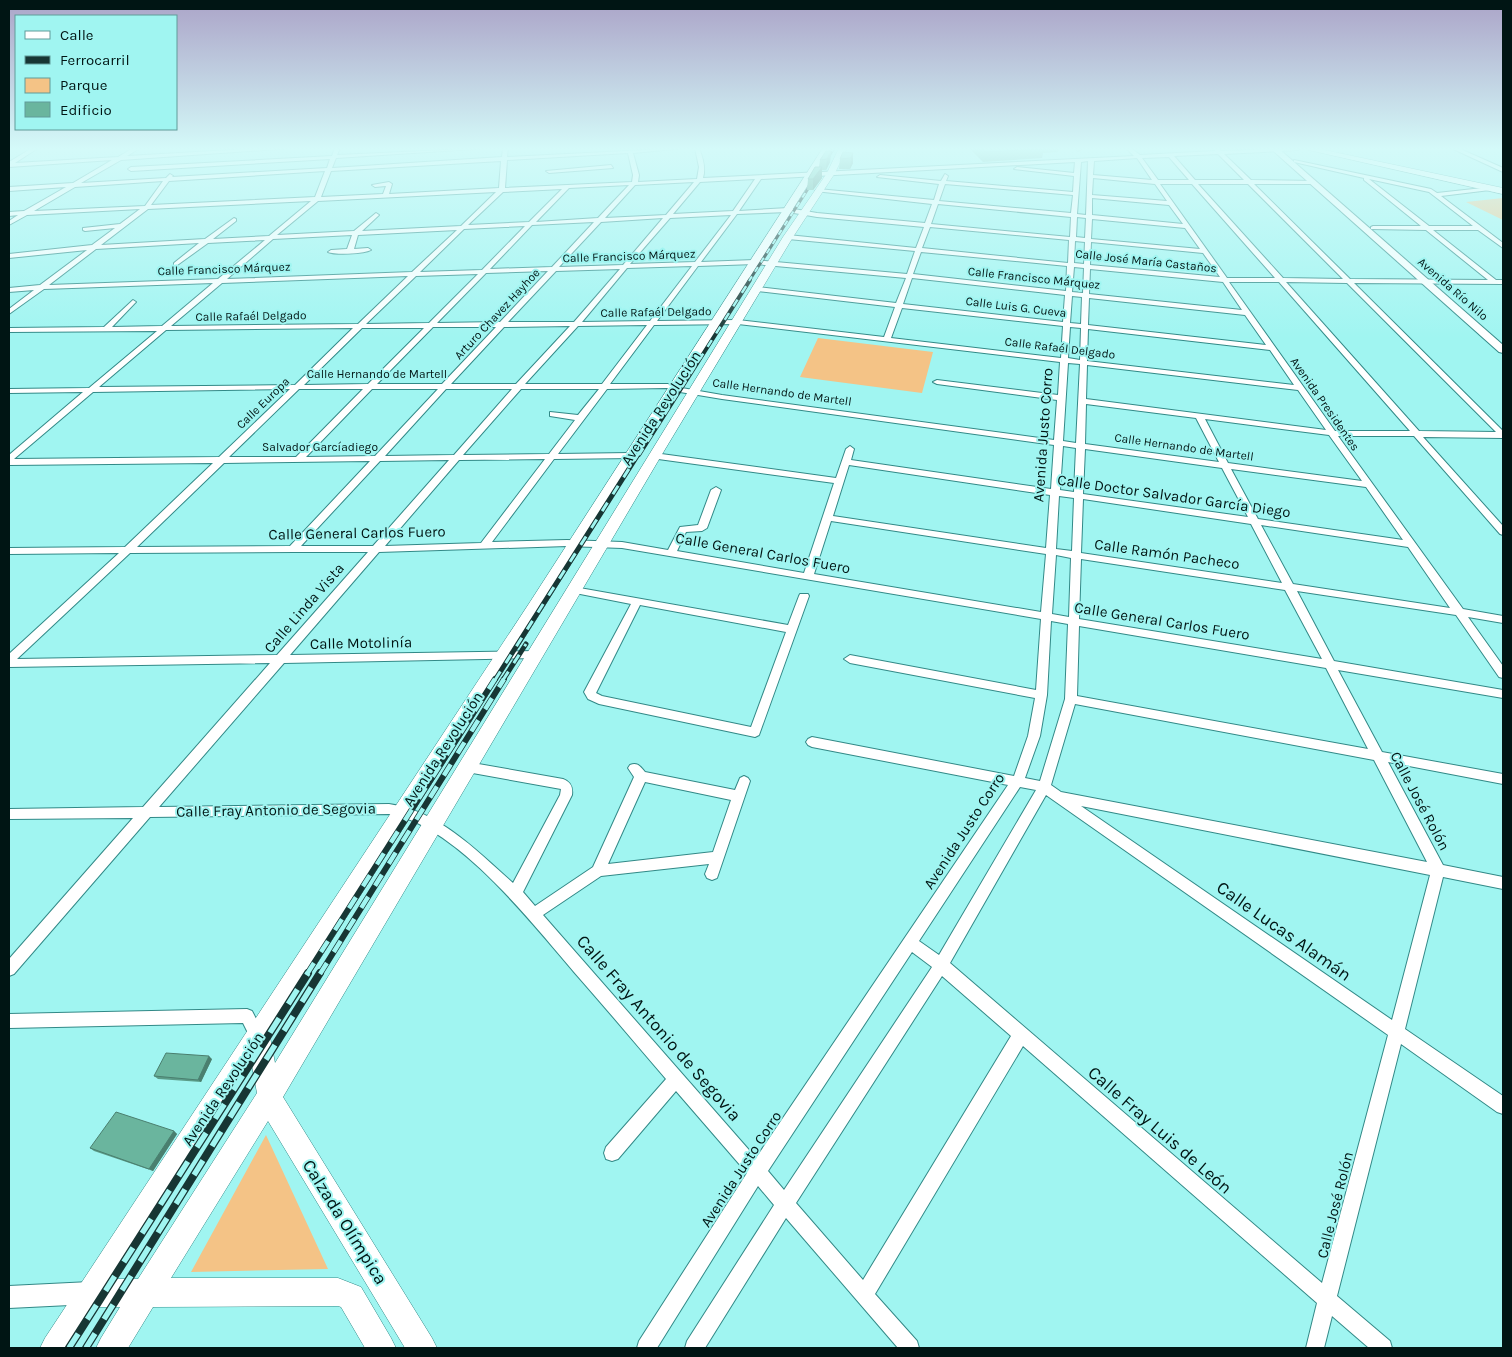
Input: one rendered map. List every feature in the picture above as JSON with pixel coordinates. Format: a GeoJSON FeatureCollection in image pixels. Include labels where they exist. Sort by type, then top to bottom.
{"type":"FeatureCollection","features":[{"type":"Feature","properties":{"kind":"main road","name":"Avenida Río Nilo"},"geometry":{"type":"LineString","coordinates":[[1348,211],[1503,340]]}},
{"type":"Feature","properties":{"kind":"main road","name":"Avenida Río Nilo"},"geometry":{"type":"LineString","coordinates":[[1354,211],[1503,350]]}},
{"type":"Feature","properties":{"kind":"main road","name":"Avenida Revolución"},"geometry":{"type":"LineString","coordinates":[[55,1348],[154,1193],[258,1038],[716,322],[764,263],[788,237],[796,212]]}},
{"type":"Feature","properties":{"kind":"main road","name":"Avenida Revolución"},"geometry":{"type":"LineString","coordinates":[[111,1348],[270,1095],[654,456],[738,322],[757,289],[764,263],[796,212]]}},
{"type":"Feature","properties":{"kind":"main road","name":"Calzada Olímpica"},"geometry":{"type":"LineString","coordinates":[[258,1038],[274,1108],[422,1348]]}},
{"type":"Feature","properties":{"kind":"main road"},"geometry":{"type":"LineString","coordinates":[[91,1293],[338,1292],[351,1297],[381,1348]]}},
{"type":"Feature","properties":{"kind":"street"},"geometry":{"type":"LineString","coordinates":[[9,223],[29,211]]}},
{"type":"Feature","properties":{"kind":"street"},"geometry":{"type":"LineString","coordinates":[[9,214],[60,211]]}},
{"type":"Feature","properties":{"kind":"street"},"geometry":{"type":"LineString","coordinates":[[9,312],[142,211]]}},
{"type":"Feature","properties":{"kind":"street"},"geometry":{"type":"LineString","coordinates":[[9,461],[303,211]]}},
{"type":"Feature","properties":{"kind":"street","name":"Calle Europa"},"geometry":{"type":"LineString","coordinates":[[9,662],[222,460],[479,211]]}},
{"type":"Feature","properties":{"kind":"street"},"geometry":{"type":"LineString","coordinates":[[299,459],[543,211]]}},
{"type":"Feature","properties":{"kind":"street","name":"Arturo Chavez Hayhoe"},"geometry":{"type":"LineString","coordinates":[[292,550],[608,211]]}},
{"type":"Feature","properties":{"kind":"street","name":"Calle Linda Vista"},"geometry":{"type":"LineString","coordinates":[[9,968],[148,812],[518,387],[576,324],[671,211]]}},
{"type":"Feature","properties":{"kind":"street"},"geometry":{"type":"LineString","coordinates":[[887,339],[932,211]]}},
{"type":"Feature","properties":{"kind":"street"},"geometry":{"type":"LineString","coordinates":[[1029,211],[1187,226]]}},
{"type":"Feature","properties":{"kind":"street","name":"Avenida Justo Corro"},"geometry":{"type":"LineString","coordinates":[[646,1348],[757,1172],[1018,782],[1034,736],[1041,695],[1075,211]]}},
{"type":"Feature","properties":{"kind":"street"},"geometry":{"type":"LineString","coordinates":[[694,1348],[785,1204],[941,965],[1044,787],[1071,699],[1089,211]]}},
{"type":"Feature","properties":{"kind":"street","name":"Avenida Presidentes"},"geometry":{"type":"LineString","coordinates":[[1177,211],[1503,674]]}},
{"type":"Feature","properties":{"kind":"street"},"geometry":{"type":"LineString","coordinates":[[1220,211],[1503,532]]}},
{"type":"Feature","properties":{"kind":"street"},"geometry":{"type":"LineString","coordinates":[[1279,211],[1503,435]]}},
{"type":"Feature","properties":{"kind":"street"},"geometry":{"type":"LineString","coordinates":[[1407,211],[1503,289]]}},
{"type":"Feature","properties":{"kind":"street"},"geometry":{"type":"LineString","coordinates":[[1458,211],[1503,246]]}},
{"type":"Feature","properties":{"kind":"street"},"geometry":{"type":"LineString","coordinates":[[9,256],[96,247],[601,219],[796,212],[1204,251]]}},
{"type":"Feature","properties":{"kind":"street"},"geometry":{"type":"LineString","coordinates":[[484,546],[735,213]]}},
{"type":"Feature","properties":{"kind":"street"},"geometry":{"type":"LineString","coordinates":[[350,251],[356,233],[376,215]]}},
{"type":"Feature","properties":{"kind":"street"},"geometry":{"type":"LineString","coordinates":[[176,264],[234,220]]}},
{"type":"Feature","properties":{"kind":"street"},"geometry":{"type":"LineString","coordinates":[[85,229],[123,226]]}},
{"type":"Feature","properties":{"kind":"street"},"geometry":{"type":"LineString","coordinates":[[1373,228],[1480,228]]}},
{"type":"Feature","properties":{"kind":"street","name":"Calle José María Castaños"},"geometry":{"type":"LineString","coordinates":[[788,237],[1226,280],[1503,282]]}},
{"type":"Feature","properties":{"kind":"street"},"geometry":{"type":"LineString","coordinates":[[331,252],[368,250]]}},
{"type":"Feature","properties":{"kind":"street","name":"Calle Francisco Márquez"},"geometry":{"type":"LineString","coordinates":[[9,290],[42,287],[764,263],[909,276],[1248,313]]}},
{"type":"Feature","properties":{"kind":"street","name":"Calle Luis G. Cueva"},"geometry":{"type":"LineString","coordinates":[[757,289],[1272,348]]}},
{"type":"Feature","properties":{"kind":"street"},"geometry":{"type":"LineString","coordinates":[[106,329],[133,302]]}},
{"type":"Feature","properties":{"kind":"street","name":"Calle Rafaél Delgado"},"geometry":{"type":"LineString","coordinates":[[9,330],[738,322],[1300,388]]}},
{"type":"Feature","properties":{"kind":"street"},"geometry":{"type":"LineString","coordinates":[[937,382],[1062,398]]}},
{"type":"Feature","properties":{"kind":"street","name":"Calle Hernando de Martell"},"geometry":{"type":"LineString","coordinates":[[9,390],[668,386],[674,389],[694,392],[1369,485]]}},
{"type":"Feature","properties":{"kind":"street"},"geometry":{"type":"LineString","coordinates":[[1082,401],[1332,433],[1503,435]]}},
{"type":"Feature","properties":{"kind":"street"},"geometry":{"type":"LineString","coordinates":[[552,414],[580,418]]}},
{"type":"Feature","properties":{"kind":"street","name":"Calle José Rolón"},"geometry":{"type":"LineString","coordinates":[[1199,416],[1287,587],[1438,870],[1315,1348]]}},
{"type":"Feature","properties":{"kind":"street"},"geometry":{"type":"LineString","coordinates":[[808,576],[850,449]]}},
{"type":"Feature","properties":{"kind":"street","name":"Salvador Garcíadiego"},"geometry":{"type":"LineString","coordinates":[[9,461],[631,456]]}},
{"type":"Feature","properties":{"kind":"street"},"geometry":{"type":"LineString","coordinates":[[654,456],[838,481]]}},
{"type":"Feature","properties":{"kind":"street","name":"Calle Doctor Salvador García Diego"},"geometry":{"type":"LineString","coordinates":[[845,462],[1411,544]]}},
{"type":"Feature","properties":{"kind":"street"},"geometry":{"type":"LineString","coordinates":[[672,552],[683,529],[702,528],[716,490]]}},
{"type":"Feature","properties":{"kind":"street","name":"Calle Ramón Pacheco"},"geometry":{"type":"LineString","coordinates":[[827,518],[1051,553],[1503,619]]}},
{"type":"Feature","properties":{"kind":"street","name":"Calle General Carlos Fuero"},"geometry":{"type":"LineString","coordinates":[[9,551],[376,549],[602,543],[672,552],[1503,694]]}},
{"type":"Feature","properties":{"kind":"street"},"geometry":{"type":"LineString","coordinates":[[574,590],[792,629]]}},
{"type":"Feature","properties":{"kind":"street"},"geometry":{"type":"LineString","coordinates":[[638,601],[590,692],[592,696],[599,700],[754,732],[804,596]]}},
{"type":"Feature","properties":{"kind":"street","name":"Calle Motolinía"},"geometry":{"type":"LineString","coordinates":[[9,662],[535,655]]}},
{"type":"Feature","properties":{"kind":"street"},"geometry":{"type":"LineString","coordinates":[[850,659],[1041,695]]}},
{"type":"Feature","properties":{"kind":"street"},"geometry":{"type":"LineString","coordinates":[[1071,699],[1503,779]]}},
{"type":"Feature","properties":{"kind":"street"},"geometry":{"type":"LineString","coordinates":[[812,742],[1044,787]]}},
{"type":"Feature","properties":{"kind":"street"},"geometry":{"type":"LineString","coordinates":[[467,767],[563,784],[567,788],[566,795],[515,892]]}},
{"type":"Feature","properties":{"kind":"street"},"geometry":{"type":"LineString","coordinates":[[598,870],[637,772],[739,796]]}},
{"type":"Feature","properties":{"kind":"street"},"geometry":{"type":"LineString","coordinates":[[712,874],[744,780]]}},
{"type":"Feature","properties":{"kind":"street","name":"Calle Lucas Alamán"},"geometry":{"type":"LineString","coordinates":[[1044,787],[1503,1106]]}},
{"type":"Feature","properties":{"kind":"street"},"geometry":{"type":"LineString","coordinates":[[1056,796],[1503,883]]}},
{"type":"Feature","properties":{"kind":"street","name":"Calle Fray Antonio de Segovia"},"geometry":{"type":"LineString","coordinates":[[9,814],[390,809],[402,811],[450,835],[515,892],[910,1348]]}},
{"type":"Feature","properties":{"kind":"street"},"geometry":{"type":"LineString","coordinates":[[534,914],[598,870],[718,857]]}},
{"type":"Feature","properties":{"kind":"street","name":"Calle Fray Luis de León"},"geometry":{"type":"LineString","coordinates":[[910,943],[941,965],[1204,1195],[1383,1348]]}},
{"type":"Feature","properties":{"kind":"street"},"geometry":{"type":"LineString","coordinates":[[9,1020],[247,1016],[258,1038]]}},
{"type":"Feature","properties":{"kind":"street"},"geometry":{"type":"LineString","coordinates":[[864,1295],[1021,1034]]}},
{"type":"Feature","properties":{"kind":"street"},"geometry":{"type":"LineString","coordinates":[[612,1152],[677,1078]]}},
{"type":"Feature","properties":{"kind":"street"},"geometry":{"type":"LineString","coordinates":[[9,1297],[91,1293]]}},
{"type":"Feature","properties":{"kind":"green space"},"geometry":{"type":"Polygon","coordinates":[[[1485,211],[1503,211],[1503,220],[1485,211]]]}},
{"type":"Feature","properties":{"kind":"green space"},"geometry":{"type":"Polygon","coordinates":[[[818,338],[933,352],[922,393],[800,377],[818,338]]]}},
{"type":"Feature","properties":{"kind":"green space"},"geometry":{"type":"Polygon","coordinates":[[[266,1135],[328,1269],[191,1272],[266,1135]]]}},
{"type":"Feature","properties":{"kind":"building"},"geometry":{"type":"Polygon","coordinates":[[[166,1053],[209,1056],[198,1080],[154,1076],[166,1053]]]}},
{"type":"Feature","properties":{"kind":"building"},"geometry":{"type":"Polygon","coordinates":[[[116,1112],[174,1131],[149,1169],[90,1148],[116,1112]]]}},
{"type":"Feature","properties":{"kind":"railway"},"geometry":{"type":"LineString","coordinates":[[749,281],[794,211]]}},
{"type":"Feature","properties":{"kind":"railway"},"geometry":{"type":"LineString","coordinates":[[639,455],[750,280]]}},
{"type":"Feature","properties":{"kind":"railway"},"geometry":{"type":"LineString","coordinates":[[495,680],[639,453]]}},
{"type":"Feature","properties":{"kind":"railway"},"geometry":{"type":"LineString","coordinates":[[503,680],[526,644]]}},
{"type":"Feature","properties":{"kind":"railway"},"geometry":{"type":"LineString","coordinates":[[307,974],[495,679]]}},
{"type":"Feature","properties":{"kind":"railway"},"geometry":{"type":"LineString","coordinates":[[320,974],[504,679]]}},
{"type":"Feature","properties":{"kind":"railway"},"geometry":{"type":"LineString","coordinates":[[69,1348],[308,973]]}},
{"type":"Feature","properties":{"kind":"railway"},"geometry":{"type":"LineString","coordinates":[[86,1348],[320,973]]}}]}
